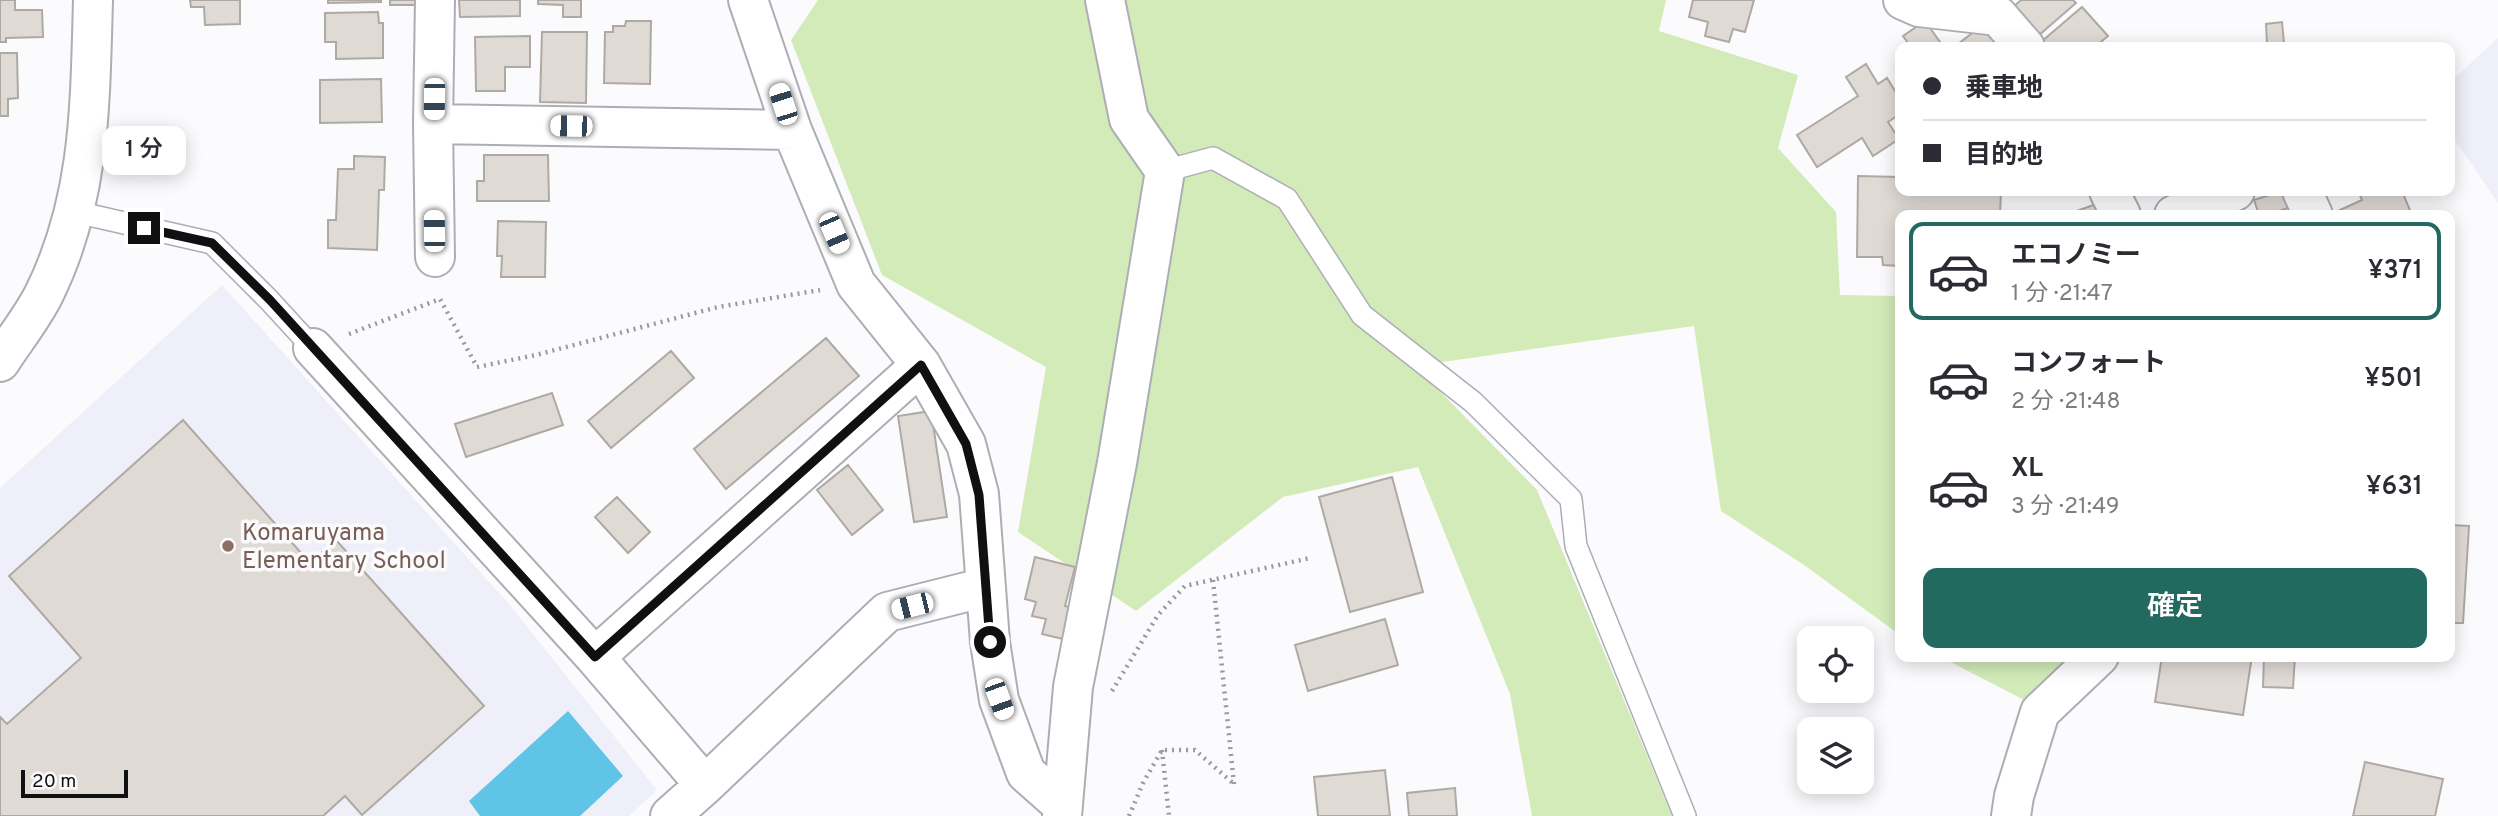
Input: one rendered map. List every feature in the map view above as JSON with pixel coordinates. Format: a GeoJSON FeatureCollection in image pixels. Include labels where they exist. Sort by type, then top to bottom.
{"type":"FeatureCollection","features":[{"type":"Feature","properties":{"kind":"street"},"geometry":{"type":"LineString","coordinates":[[0,362],[43,296],[76,212],[90,113],[93,0]]}},
{"type":"Feature","properties":{"kind":"street"},"geometry":{"type":"LineString","coordinates":[[435,0],[435,257]]}},
{"type":"Feature","properties":{"kind":"street"},"geometry":{"type":"LineString","coordinates":[[748,0],[792,131],[856,284],[921,365],[966,444],[979,495],[990,642],[999,699],[1026,773],[1062,810]]}},
{"type":"Feature","properties":{"kind":"street"},"geometry":{"type":"LineString","coordinates":[[1062,810],[1073,687],[1117,464],[1165,171],[1129,119],[1105,0]]}},
{"type":"Feature","properties":{"kind":"street"},"geometry":{"type":"LineString","coordinates":[[1903,0],[1919,7],[1998,16],[2021,42]]}},
{"type":"Feature","properties":{"kind":"street"},"geometry":{"type":"LineString","coordinates":[[433,124],[792,131]]}},
{"type":"Feature","properties":{"kind":"street"},"geometry":{"type":"LineString","coordinates":[[2187,210],[2222,196]]}},
{"type":"Feature","properties":{"kind":"street"},"geometry":{"type":"LineString","coordinates":[[313,348],[595,657],[705,785]]}},
{"type":"Feature","properties":{"kind":"street"},"geometry":{"type":"LineString","coordinates":[[595,657],[921,365]]}},
{"type":"Feature","properties":{"kind":"street"},"geometry":{"type":"LineString","coordinates":[[670,816],[887,612],[986,587]]}},
{"type":"Feature","properties":{"kind":"street"},"geometry":{"type":"LineString","coordinates":[[2011,816],[2014,796],[2040,712],[2093,662]]}},
{"type":"Feature","properties":{"kind":"lane"},"geometry":{"type":"LineString","coordinates":[[1165,171],[1213,158],[1287,199],[1362,315],[1473,402],[1571,499],[1576,546],[1685,816]]}},
{"type":"Feature","properties":{"kind":"lane"},"geometry":{"type":"LineString","coordinates":[[76,212],[212,243],[270,300],[313,348]]}},
{"type":"Feature","properties":{"kind":"path"},"geometry":{"type":"LineString","coordinates":[[313,348],[440,299],[477,367],[536,355],[718,307],[856,284]]}},
{"type":"Feature","properties":{"kind":"path"},"geometry":{"type":"LineString","coordinates":[[1107,699],[1158,615],[1185,586],[1310,558]]}},
{"type":"Feature","properties":{"kind":"path"},"geometry":{"type":"LineString","coordinates":[[1162,750],[1195,750],[1234,784],[1213,580]]}},
{"type":"Feature","properties":{"kind":"path"},"geometry":{"type":"LineString","coordinates":[[1129,816],[1143,783],[1162,750]]}},
{"type":"Feature","properties":{"kind":"path"},"geometry":{"type":"LineString","coordinates":[[1162,750],[1169,816]]}},
{"type":"Feature","properties":{"kind":"shaded area"},"geometry":{"type":"Polygon","coordinates":[[[2498,38],[2498,203],[2455,140],[2455,77],[2498,38]]]}},
{"type":"Feature","properties":{"kind":"shaded area","name":"Komaruyama Elementary School"},"geometry":{"type":"Polygon","coordinates":[[[222,285],[509,604],[657,790],[629,816],[0,816],[0,488],[222,285]]]}},
{"type":"Feature","properties":{"kind":"green space"},"geometry":{"type":"Polygon","coordinates":[[[818,0],[1666,0],[1659,31],[1798,75],[1778,148],[1836,212],[1840,295],[1895,296],[1895,631],[1804,565],[1721,511],[1694,326],[1415,366],[1537,490],[1672,816],[1532,816],[1510,694],[1418,467],[1283,497],[1136,611],[1018,532],[1046,367],[882,275],[791,40],[818,0]]]}},
{"type":"Feature","properties":{"kind":"green space"},"geometry":{"type":"Polygon","coordinates":[[[1951,662],[2064,662],[2030,703],[1951,662]]]}},
{"type":"Feature","properties":{"kind":"water"},"geometry":{"type":"Polygon","coordinates":[[[568,711],[623,776],[580,816],[480,816],[469,801],[568,711]]]}},
{"type":"Feature","properties":{"kind":"building"},"geometry":{"type":"Polygon","coordinates":[[[0,0],[15,0],[15,10],[42,10],[43,37],[6,38],[6,42],[0,42],[0,0]]]}},
{"type":"Feature","properties":{"kind":"building"},"geometry":{"type":"Polygon","coordinates":[[[190,0],[240,0],[240,24],[205,25],[204,7],[191,7],[190,0]]]}},
{"type":"Feature","properties":{"kind":"building"},"geometry":{"type":"Polygon","coordinates":[[[328,0],[381,0],[381,2],[328,3],[328,0]]]}},
{"type":"Feature","properties":{"kind":"building"},"geometry":{"type":"Polygon","coordinates":[[[390,0],[416,0],[416,5],[390,5],[390,0]]]}},
{"type":"Feature","properties":{"kind":"building"},"geometry":{"type":"Polygon","coordinates":[[[459,0],[520,0],[520,16],[460,17],[459,0]]]}},
{"type":"Feature","properties":{"kind":"building"},"geometry":{"type":"Polygon","coordinates":[[[538,0],[581,0],[581,17],[563,17],[563,5],[538,4],[538,0]]]}},
{"type":"Feature","properties":{"kind":"building"},"geometry":{"type":"Polygon","coordinates":[[[1693,0],[1754,0],[1745,32],[1733,29],[1729,42],[1705,36],[1708,22],[1689,17],[1693,0]]]}},
{"type":"Feature","properties":{"kind":"building"},"geometry":{"type":"Polygon","coordinates":[[[2021,0],[2073,0],[2076,3],[2038,36],[2013,7],[2021,0]]]}},
{"type":"Feature","properties":{"kind":"building"},"geometry":{"type":"Polygon","coordinates":[[[2082,7],[2108,36],[2101,42],[2041,42],[2082,7]]]}},
{"type":"Feature","properties":{"kind":"building"},"geometry":{"type":"Polygon","coordinates":[[[378,12],[379,23],[383,23],[383,58],[336,59],[336,42],[325,42],[325,13],[378,12]]]}},
{"type":"Feature","properties":{"kind":"building"},"geometry":{"type":"Polygon","coordinates":[[[626,21],[651,21],[650,84],[604,83],[605,32],[613,32],[613,26],[625,26],[626,21]]]}},
{"type":"Feature","properties":{"kind":"building"},"geometry":{"type":"Polygon","coordinates":[[[1925,21],[1940,42],[1907,42],[1903,36],[1925,21]]]}},
{"type":"Feature","properties":{"kind":"building"},"geometry":{"type":"Polygon","coordinates":[[[2282,22],[2284,42],[2267,42],[2266,24],[2282,22]]]}},
{"type":"Feature","properties":{"kind":"building"},"geometry":{"type":"Polygon","coordinates":[[[1983,25],[1996,42],[1961,42],[1983,25]]]}},
{"type":"Feature","properties":{"kind":"building"},"geometry":{"type":"Polygon","coordinates":[[[542,32],[587,32],[586,103],[540,102],[542,32]]]}},
{"type":"Feature","properties":{"kind":"building"},"geometry":{"type":"Polygon","coordinates":[[[530,36],[530,67],[505,67],[505,91],[476,91],[475,37],[530,36]]]}},
{"type":"Feature","properties":{"kind":"building"},"geometry":{"type":"Polygon","coordinates":[[[0,53],[17,53],[18,98],[8,99],[8,116],[0,116],[0,53]]]}},
{"type":"Feature","properties":{"kind":"building"},"geometry":{"type":"Polygon","coordinates":[[[1866,64],[1878,84],[1887,78],[1895,91],[1895,117],[1888,122],[1895,133],[1895,142],[1873,156],[1862,138],[1817,167],[1797,135],[1858,96],[1846,77],[1866,64]]]}},
{"type":"Feature","properties":{"kind":"building"},"geometry":{"type":"Polygon","coordinates":[[[381,79],[382,122],[320,123],[320,80],[381,79]]]}},
{"type":"Feature","properties":{"kind":"building"},"geometry":{"type":"Polygon","coordinates":[[[484,155],[548,155],[549,201],[477,201],[477,181],[484,181],[484,155]]]}},
{"type":"Feature","properties":{"kind":"building"},"geometry":{"type":"Polygon","coordinates":[[[354,156],[385,157],[384,190],[379,190],[377,250],[328,248],[328,220],[336,220],[338,169],[354,169],[354,156]]]}},
{"type":"Feature","properties":{"kind":"building"},"geometry":{"type":"Polygon","coordinates":[[[1858,176],[1895,177],[1895,196],[2001,196],[2000,210],[1895,210],[1895,266],[1883,265],[1882,257],[1857,257],[1858,176]]]}},
{"type":"Feature","properties":{"kind":"building"},"geometry":{"type":"Polygon","coordinates":[[[2266,196],[2284,196],[2288,208],[2257,210],[2254,200],[2266,196]]]}},
{"type":"Feature","properties":{"kind":"building"},"geometry":{"type":"Polygon","coordinates":[[[2360,196],[2404,196],[2410,210],[2340,210],[2362,200],[2360,196]]]}},
{"type":"Feature","properties":{"kind":"building"},"geometry":{"type":"Polygon","coordinates":[[[2096,204],[2098,210],[2079,210],[2096,204]]]}},
{"type":"Feature","properties":{"kind":"building"},"geometry":{"type":"Polygon","coordinates":[[[498,221],[546,222],[545,277],[501,277],[502,256],[497,256],[498,221]]]}},
{"type":"Feature","properties":{"kind":"building"},"geometry":{"type":"Polygon","coordinates":[[[826,338],[859,376],[726,489],[694,449],[826,338]]]}},
{"type":"Feature","properties":{"kind":"building"},"geometry":{"type":"Polygon","coordinates":[[[671,351],[694,378],[611,448],[588,421],[671,351]]]}},
{"type":"Feature","properties":{"kind":"building"},"geometry":{"type":"Polygon","coordinates":[[[552,393],[563,425],[466,457],[455,424],[552,393]]]}},
{"type":"Feature","properties":{"kind":"building"},"geometry":{"type":"Polygon","coordinates":[[[931,411],[947,517],[914,522],[898,416],[931,411]]]}},
{"type":"Feature","properties":{"kind":"building"},"geometry":{"type":"Polygon","coordinates":[[[183,420],[310,563],[336,540],[484,706],[362,815],[345,796],[323,816],[0,816],[0,717],[7,724],[81,658],[9,576],[183,420]]]}},
{"type":"Feature","properties":{"kind":"building"},"geometry":{"type":"Polygon","coordinates":[[[848,465],[883,510],[852,535],[817,490],[848,465]]]}},
{"type":"Feature","properties":{"kind":"building"},"geometry":{"type":"Polygon","coordinates":[[[1392,477],[1423,592],[1350,612],[1319,497],[1392,477]]]}},
{"type":"Feature","properties":{"kind":"building"},"geometry":{"type":"Polygon","coordinates":[[[617,497],[650,532],[628,553],[595,517],[617,497]]]}},
{"type":"Feature","properties":{"kind":"building"},"geometry":{"type":"Polygon","coordinates":[[[2455,525],[2469,526],[2463,623],[2455,623],[2455,525]]]}},
{"type":"Feature","properties":{"kind":"building"},"geometry":{"type":"Polygon","coordinates":[[[1035,557],[1075,567],[1065,606],[1075,608],[1067,640],[1042,634],[1046,619],[1032,616],[1036,602],[1025,599],[1035,557]]]}},
{"type":"Feature","properties":{"kind":"building"},"geometry":{"type":"Polygon","coordinates":[[[1385,619],[1398,665],[1308,691],[1295,645],[1385,619]]]}},
{"type":"Feature","properties":{"kind":"building"},"geometry":{"type":"Polygon","coordinates":[[[2161,662],[2251,662],[2243,715],[2155,702],[2161,662]]]}},
{"type":"Feature","properties":{"kind":"building"},"geometry":{"type":"Polygon","coordinates":[[[2264,662],[2295,662],[2293,688],[2263,687],[2264,662]]]}},
{"type":"Feature","properties":{"kind":"building"},"geometry":{"type":"Polygon","coordinates":[[[2365,762],[2443,779],[2435,816],[2353,816],[2365,762]]]}},
{"type":"Feature","properties":{"kind":"building"},"geometry":{"type":"Polygon","coordinates":[[[1385,770],[1390,816],[1318,816],[1314,777],[1385,770]]]}},
{"type":"Feature","properties":{"kind":"building"},"geometry":{"type":"Polygon","coordinates":[[[1455,788],[1457,816],[1409,816],[1407,793],[1455,788]]]}},
{"type":"Feature","properties":{"kind":"place","name":"Komaruyama Elementary School"},"geometry":{"type":"Point","coordinates":[228,546]}},
{"type":"Feature","properties":{"kind":"route"},"geometry":{"type":"LineString","coordinates":[[144,228],[212,243],[270,300],[595,657],[921,365],[966,444],[979,495],[990,642]]}}]}
